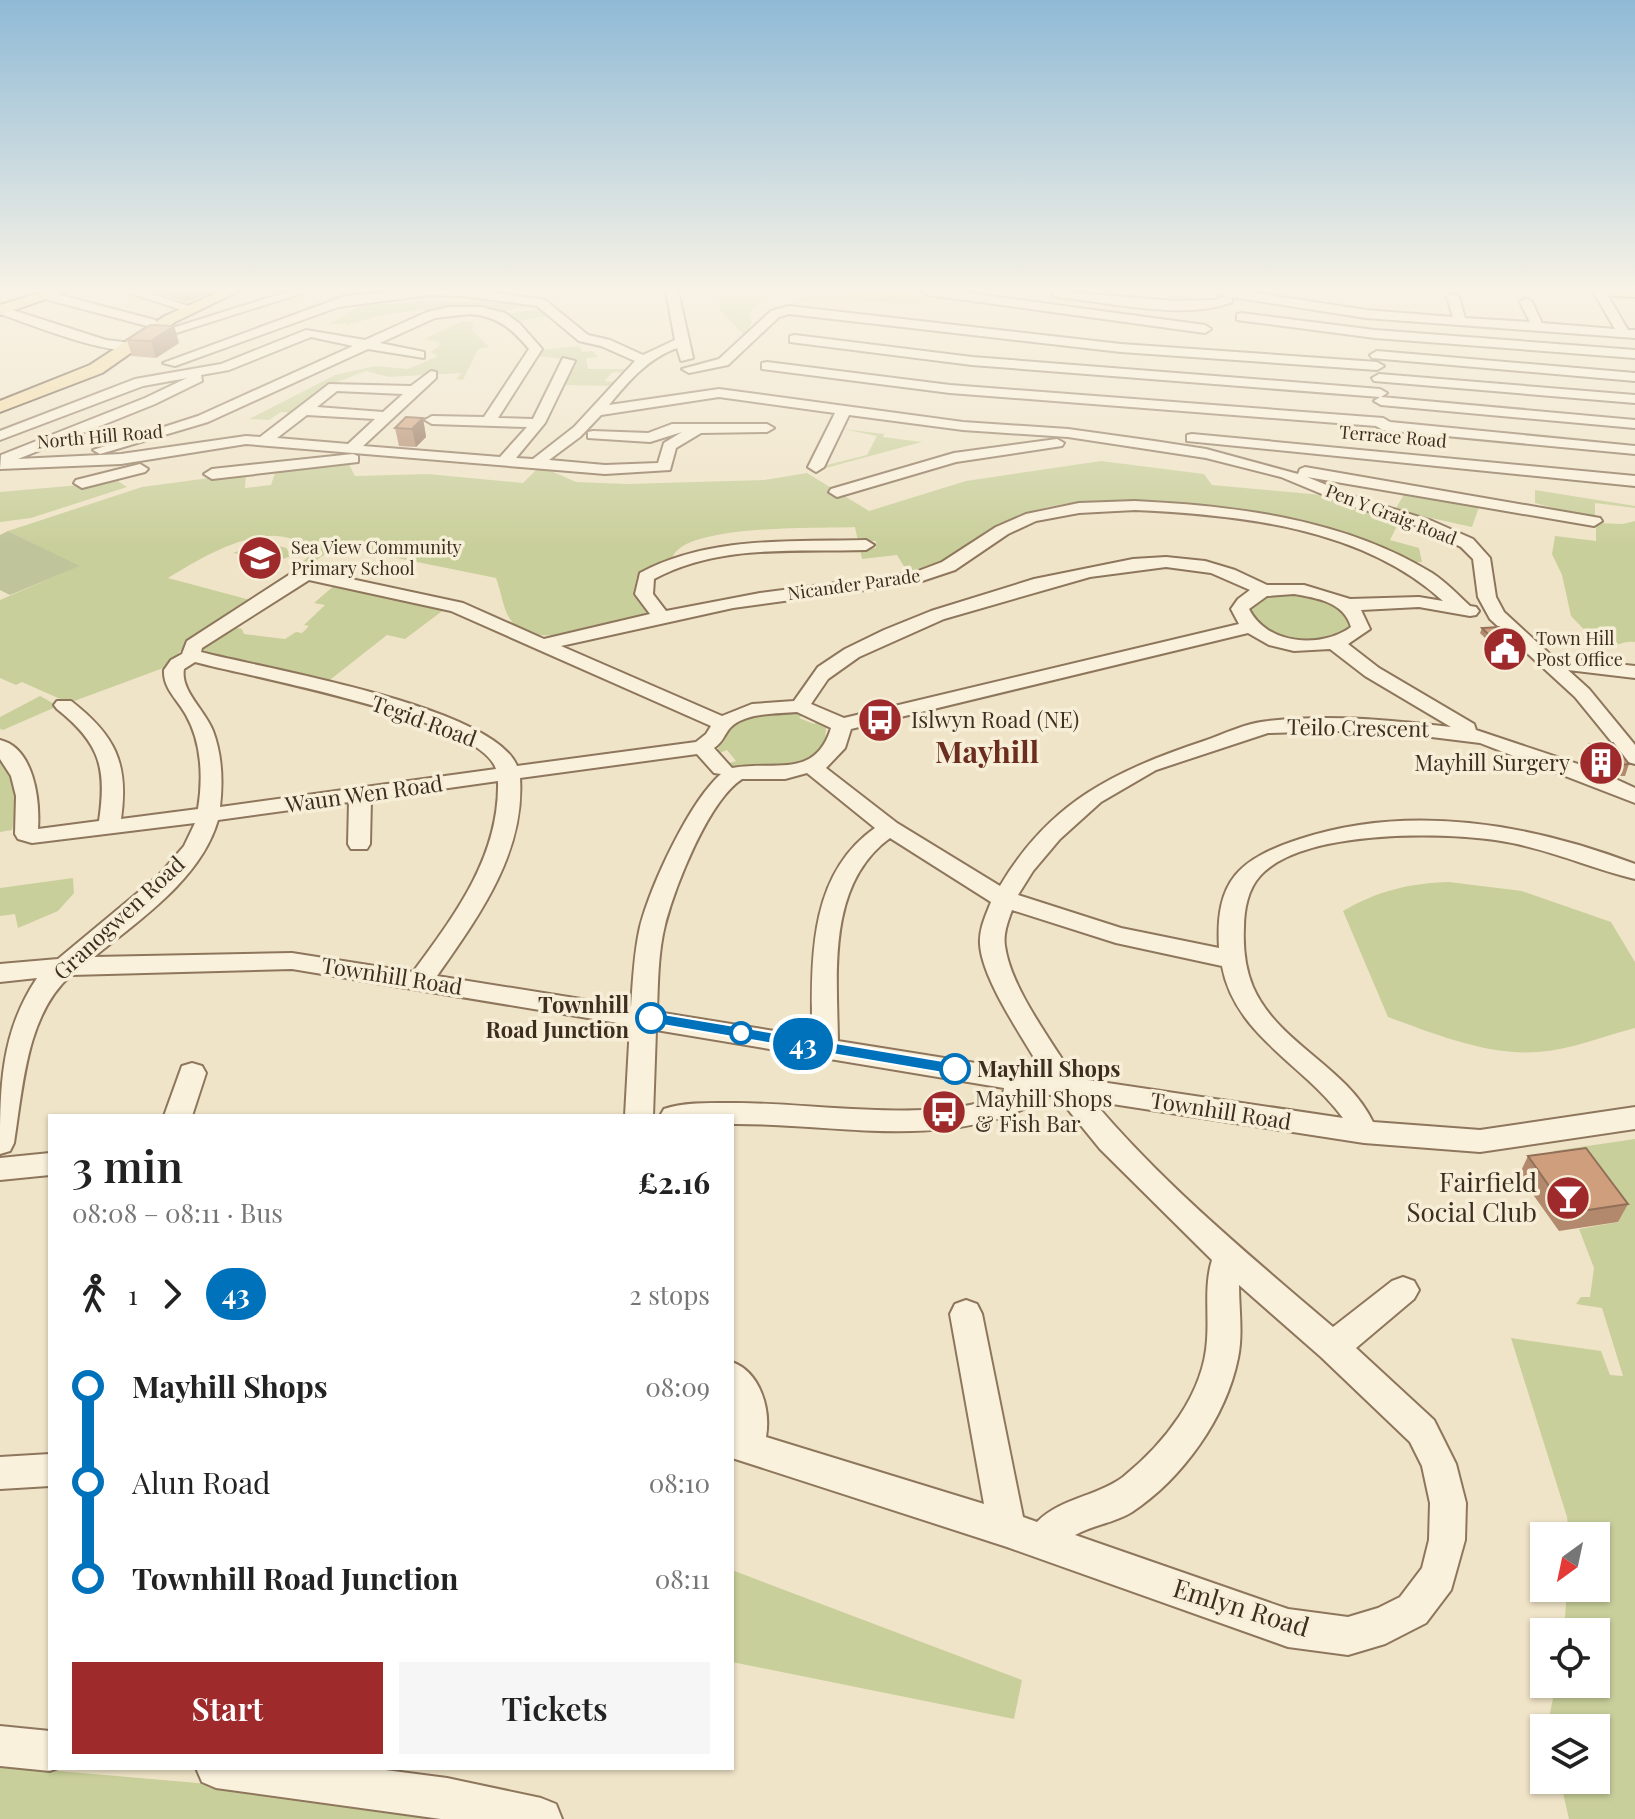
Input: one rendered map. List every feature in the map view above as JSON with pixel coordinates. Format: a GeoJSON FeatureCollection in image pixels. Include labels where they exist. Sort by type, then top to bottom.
{"type":"FeatureCollection","features":[{"type":"Feature","properties":{"kind":"main road"},"geometry":{"type":"LineString","coordinates":[[0,405],[78,376]]}},
{"type":"Feature","properties":{"kind":"street"},"geometry":{"type":"LineString","coordinates":[[140,382],[135,380],[142,376]]}},
{"type":"Feature","properties":{"kind":"street"},"geometry":{"type":"LineString","coordinates":[[0,436],[140,382],[178,376]]}},
{"type":"Feature","properties":{"kind":"street"},"geometry":{"type":"LineString","coordinates":[[3,464],[163,395],[199,376]]}},
{"type":"Feature","properties":{"kind":"street"},"geometry":{"type":"LineString","coordinates":[[60,463],[203,419],[299,376]]}},
{"type":"Feature","properties":{"kind":"street"},"geometry":{"type":"LineString","coordinates":[[351,449],[430,376]]}},
{"type":"Feature","properties":{"kind":"street"},"geometry":{"type":"LineString","coordinates":[[489,421],[518,389],[524,376]]}},
{"type":"Feature","properties":{"kind":"street"},"geometry":{"type":"LineString","coordinates":[[504,462],[538,423],[548,390],[559,376]]}},
{"type":"Feature","properties":{"kind":"street"},"geometry":{"type":"LineString","coordinates":[[539,461],[578,431],[625,376]]}},
{"type":"Feature","properties":{"kind":"street"},"geometry":{"type":"LineString","coordinates":[[698,376],[719,393]]}},
{"type":"Feature","properties":{"kind":"street","name":"Terrace Road"},"geometry":{"type":"LineString","coordinates":[[719,393],[750,376]]}},
{"type":"Feature","properties":{"kind":"street","name":"Terrace Road"},"geometry":{"type":"LineString","coordinates":[[782,376],[844,410],[938,405],[1090,437],[1106,433],[1206,439],[1635,481]]}},
{"type":"Feature","properties":{"kind":"street"},"geometry":{"type":"LineString","coordinates":[[806,376],[938,405],[1194,409],[1383,424],[1635,450]]}},
{"type":"Feature","properties":{"kind":"street"},"geometry":{"type":"LineString","coordinates":[[938,405],[960,376]]}},
{"type":"Feature","properties":{"kind":"street"},"geometry":{"type":"LineString","coordinates":[[1156,376],[1635,424]]}},
{"type":"Feature","properties":{"kind":"street"},"geometry":{"type":"LineString","coordinates":[[1194,376],[1194,409]]}},
{"type":"Feature","properties":{"kind":"street"},"geometry":{"type":"LineString","coordinates":[[1379,376],[1385,451]]}},
{"type":"Feature","properties":{"kind":"street"},"geometry":{"type":"LineString","coordinates":[[1455,376],[1635,399]]}},
{"type":"Feature","properties":{"kind":"street"},"geometry":{"type":"LineString","coordinates":[[1609,376],[1635,377]]}},
{"type":"Feature","properties":{"kind":"street"},"geometry":{"type":"LineString","coordinates":[[264,441],[334,387],[415,390]]}},
{"type":"Feature","properties":{"kind":"street"},"geometry":{"type":"LineString","coordinates":[[598,411],[719,393]]}},
{"type":"Feature","properties":{"kind":"street"},"geometry":{"type":"LineString","coordinates":[[303,410],[386,416]]}},
{"type":"Feature","properties":{"kind":"street"},"geometry":{"type":"LineString","coordinates":[[816,467],[844,410]]}},
{"type":"Feature","properties":{"kind":"street"},"geometry":{"type":"LineString","coordinates":[[432,420],[538,423]]}},
{"type":"Feature","properties":{"kind":"street"},"geometry":{"type":"LineString","coordinates":[[593,435],[650,438],[697,422],[767,428]]}},
{"type":"Feature","properties":{"kind":"street","name":"North Hill Road"},"geometry":{"type":"LineString","coordinates":[[3,464],[121,459],[264,441],[385,454],[504,462],[539,461],[556,466],[638,471],[665,467],[669,446],[697,422]]}},
{"type":"Feature","properties":{"kind":"street"},"geometry":{"type":"LineString","coordinates":[[837,492],[954,458],[1090,437]]}},
{"type":"Feature","properties":{"kind":"street","name":"Pen Y Graig Road"},"geometry":{"type":"LineString","coordinates":[[1090,437],[1193,451],[1260,467],[1426,524],[1467,543],[1481,558],[1487,597],[1496,615]]}},
{"type":"Feature","properties":{"kind":"street"},"geometry":{"type":"LineString","coordinates":[[82,483],[212,450],[219,445]]}},
{"type":"Feature","properties":{"kind":"street"},"geometry":{"type":"LineString","coordinates":[[212,474],[385,454]]}},
{"type":"Feature","properties":{"kind":"street"},"geometry":{"type":"LineString","coordinates":[[1260,467],[1486,500],[1594,521]]}},
{"type":"Feature","properties":{"kind":"street","name":"Nicander Parade"},"geometry":{"type":"LineString","coordinates":[[541,645],[762,597],[920,578],[964,560],[1013,524],[1058,510],[1107,504],[1147,504],[1218,512],[1368,546],[1438,583],[1464,610]]}},
{"type":"Feature","properties":{"kind":"street"},"geometry":{"type":"LineString","coordinates":[[662,618],[644,594],[646,577],[665,565],[701,554],[729,550],[866,545]]}},
{"type":"Feature","properties":{"kind":"street"},"geometry":{"type":"LineString","coordinates":[[800,706],[824,671],[873,642],[967,606],[1067,577],[1135,564],[1191,563],[1230,572],[1264,591]]}},
{"type":"Feature","properties":{"kind":"street","name":"Granogwen Road"},"geometry":{"type":"LineString","coordinates":[[0,1143],[22,1032],[43,989],[182,864],[201,837],[211,778],[207,746],[197,717],[175,683],[173,673],[178,664],[194,656],[191,653],[194,645],[298,577],[309,575],[446,604],[541,645]]}},
{"type":"Feature","properties":{"kind":"street"},"geometry":{"type":"LineString","coordinates":[[1264,591],[1311,591],[1347,605],[1359,616],[1361,629],[1352,638],[1335,644],[1289,644],[1250,627],[1242,618],[1240,609],[1251,596],[1264,591]]}},
{"type":"Feature","properties":{"kind":"street"},"geometry":{"type":"LineString","coordinates":[[1347,605],[1419,602],[1496,615],[1582,693],[1635,758]]}},
{"type":"Feature","properties":{"kind":"street"},"geometry":{"type":"LineString","coordinates":[[842,725],[835,748],[825,759],[812,767],[785,773],[729,771],[702,747],[715,738],[722,724],[752,710],[800,706],[842,725],[1250,627]]}},
{"type":"Feature","properties":{"kind":"street"},"geometry":{"type":"LineString","coordinates":[[1335,644],[1385,680],[1483,737]]}},
{"type":"Feature","properties":{"kind":"street"},"geometry":{"type":"LineString","coordinates":[[541,645],[722,724]]}},
{"type":"Feature","properties":{"kind":"street","name":"Tegid Road"},"geometry":{"type":"LineString","coordinates":[[194,656],[441,721],[488,744],[502,756],[509,774]]}},
{"type":"Feature","properties":{"kind":"street"},"geometry":{"type":"LineString","coordinates":[[1549,662],[1635,672]]}},
{"type":"Feature","properties":{"kind":"street"},"geometry":{"type":"LineString","coordinates":[[64,705],[85,720],[109,757],[116,790],[109,826]]}},
{"type":"Feature","properties":{"kind":"street","name":"Teilo Crescent"},"geometry":{"type":"LineString","coordinates":[[1065,1087],[995,963],[992,937],[1004,899],[1023,867],[1052,834],[1093,797],[1149,766],[1266,727],[1375,724],[1483,737],[1588,775],[1635,796]]}},
{"type":"Feature","properties":{"kind":"street","name":"Waun Wen Road"},"geometry":{"type":"LineString","coordinates":[[0,746],[24,776],[29,808],[26,834],[207,815],[702,747]]}},
{"type":"Feature","properties":{"kind":"street"},"geometry":{"type":"LineString","coordinates":[[812,767],[889,828],[1004,899],[1116,935],[1232,959]]}},
{"type":"Feature","properties":{"kind":"street"},"geometry":{"type":"LineString","coordinates":[[639,1114],[646,965],[653,925],[686,841],[729,771]]}},
{"type":"Feature","properties":{"kind":"street"},"geometry":{"type":"LineString","coordinates":[[421,980],[465,918],[498,859],[508,804],[509,774]]}},
{"type":"Feature","properties":{"kind":"street"},"geometry":{"type":"LineString","coordinates":[[359,844],[360,794]]}},
{"type":"Feature","properties":{"kind":"street"},"geometry":{"type":"LineString","coordinates":[[825,1047],[828,925],[848,865],[862,847],[889,828]]}},
{"type":"Feature","properties":{"kind":"street"},"geometry":{"type":"LineString","coordinates":[[1364,1132],[1350,1102],[1274,1039],[1255,1015],[1241,987],[1232,959],[1233,909],[1246,876],[1261,861],[1338,836],[1394,828],[1521,838],[1596,857],[1635,872]]}},
{"type":"Feature","properties":{"kind":"street","name":"Townhill Road"},"geometry":{"type":"LineString","coordinates":[[0,973],[170,960],[292,961],[1019,1080],[1364,1132],[1480,1141],[1635,1118]]}},
{"type":"Feature","properties":{"kind":"street"},"geometry":{"type":"LineString","coordinates":[[179,1114],[192,1073]]}},
{"type":"Feature","properties":{"kind":"street"},"geometry":{"type":"LineString","coordinates":[[734,1115],[909,1119],[999,1112],[1016,1101],[1019,1080]]}},
{"type":"Feature","properties":{"kind":"street","name":"Emlyn Road"},"geometry":{"type":"LineString","coordinates":[[740,1444],[1007,1529],[1288,1628],[1348,1636],[1385,1625],[1413,1610],[1438,1577],[1447,1540],[1448,1503],[1439,1464],[1422,1431],[1333,1347],[1229,1257],[1110,1141],[1065,1087]]}},
{"type":"Feature","properties":{"kind":"street"},"geometry":{"type":"LineString","coordinates":[[0,1169],[48,1164]]}},
{"type":"Feature","properties":{"kind":"street"},"geometry":{"type":"LineString","coordinates":[[1043,1542],[1063,1522],[1115,1502],[1154,1473],[1193,1424],[1221,1362],[1226,1319],[1223,1271],[1229,1257]]}},
{"type":"Feature","properties":{"kind":"street"},"geometry":{"type":"LineString","coordinates":[[1333,1347],[1403,1290]]}},
{"type":"Feature","properties":{"kind":"street"},"geometry":{"type":"LineString","coordinates":[[966,1314],[1007,1529]]}},
{"type":"Feature","properties":{"kind":"street"},"geometry":{"type":"LineString","coordinates":[[734,1380],[750,1400],[752,1428],[740,1444]]}},
{"type":"Feature","properties":{"kind":"street"},"geometry":{"type":"LineString","coordinates":[[0,1473],[48,1470]]}},
{"type":"Feature","properties":{"kind":"street"},"geometry":{"type":"LineString","coordinates":[[0,1746],[48,1751]]}},
{"type":"Feature","properties":{"kind":"street"},"geometry":{"type":"LineString","coordinates":[[231,1770],[447,1799],[541,1819]]}},
{"type":"Feature","properties":{"kind":"green space"},"geometry":{"type":"Polygon","coordinates":[[[333,376],[353,376],[332,384],[290,413],[281,412],[269,420],[249,419],[333,376]]]}},
{"type":"Feature","properties":{"kind":"green space"},"geometry":{"type":"Polygon","coordinates":[[[567,376],[609,376],[604,381],[614,382],[612,386],[564,385],[567,376]]]}},
{"type":"Feature","properties":{"kind":"green space"},"geometry":{"type":"Polygon","coordinates":[[[843,429],[922,442],[822,469],[823,466],[867,455],[877,436],[843,429]]]}},
{"type":"Feature","properties":{"kind":"green space"},"geometry":{"type":"Polygon","coordinates":[[[1101,461],[1204,474],[1212,485],[1333,496],[1400,520],[1390,540],[1419,548],[1422,562],[1327,531],[1273,518],[1161,501],[1106,500],[1057,505],[1016,517],[961,555],[910,576],[897,555],[862,559],[860,549],[876,548],[876,541],[858,541],[855,527],[754,530],[700,539],[681,547],[672,559],[637,576],[633,595],[646,612],[641,618],[572,634],[553,635],[521,629],[510,619],[496,578],[338,546],[284,578],[307,558],[306,547],[291,539],[273,536],[236,543],[168,578],[254,601],[186,645],[166,667],[69,703],[22,682],[16,685],[0,678],[0,600],[79,566],[8,531],[142,487],[246,473],[245,488],[271,485],[276,470],[348,462],[355,476],[428,474],[523,483],[540,466],[576,482],[627,484],[764,480],[807,473],[869,511],[966,481],[1101,461]]]}},
{"type":"Feature","properties":{"kind":"green space"},"geometry":{"type":"Polygon","coordinates":[[[113,478],[127,487],[31,518],[0,522],[0,492],[80,485],[113,478]]]}},
{"type":"Feature","properties":{"kind":"green space"},"geometry":{"type":"Polygon","coordinates":[[[1407,489],[1461,498],[1460,504],[1479,507],[1472,527],[1395,510],[1407,489]]]}},
{"type":"Feature","properties":{"kind":"green space"},"geometry":{"type":"Polygon","coordinates":[[[1535,490],[1635,508],[1595,503],[1595,519],[1535,503],[1535,490]]]}},
{"type":"Feature","properties":{"kind":"green space"},"geometry":{"type":"Polygon","coordinates":[[[1635,521],[1635,642],[1601,647],[1571,616],[1562,575],[1552,554],[1555,536],[1596,541],[1596,523],[1635,521]]]}},
{"type":"Feature","properties":{"kind":"green space"},"geometry":{"type":"Polygon","coordinates":[[[8,531],[80,566],[10,595],[0,590],[0,535],[8,531]]]}},
{"type":"Feature","properties":{"kind":"green space"},"geometry":{"type":"Polygon","coordinates":[[[272,544],[286,548],[292,556],[273,562],[266,560],[266,555],[233,553],[252,546],[272,544]]]}},
{"type":"Feature","properties":{"kind":"green space"},"geometry":{"type":"Polygon","coordinates":[[[336,584],[445,609],[405,639],[387,635],[326,683],[203,651],[203,647],[232,627],[242,629],[244,634],[285,639],[296,632],[302,633],[309,626],[304,625],[325,605],[314,603],[336,584]]]}},
{"type":"Feature","properties":{"kind":"green space"},"geometry":{"type":"Polygon","coordinates":[[[1292,593],[1320,598],[1341,609],[1355,623],[1347,636],[1292,640],[1269,632],[1248,611],[1261,599],[1292,593]]]}},
{"type":"Feature","properties":{"kind":"green space"},"geometry":{"type":"Polygon","coordinates":[[[40,696],[58,706],[0,729],[0,717],[40,696]]]}},
{"type":"Feature","properties":{"kind":"green space"},"geometry":{"type":"Polygon","coordinates":[[[805,713],[799,718],[814,724],[821,720],[827,725],[824,743],[807,762],[782,767],[729,768],[727,764],[736,761],[727,750],[717,754],[731,727],[739,721],[758,715],[805,713]]]}},
{"type":"Feature","properties":{"kind":"green space"},"geometry":{"type":"Polygon","coordinates":[[[0,758],[11,776],[17,801],[12,830],[0,832],[0,758]]]}},
{"type":"Feature","properties":{"kind":"green space"},"geometry":{"type":"Polygon","coordinates":[[[73,878],[74,893],[58,911],[18,928],[15,914],[0,916],[0,888],[73,878]]]}},
{"type":"Feature","properties":{"kind":"green space"},"geometry":{"type":"Polygon","coordinates":[[[1449,882],[1522,891],[1611,922],[1635,962],[1635,1028],[1562,1049],[1519,1052],[1462,1042],[1388,1017],[1343,911],[1394,889],[1449,882]]]}},
{"type":"Feature","properties":{"kind":"green space"},"geometry":{"type":"Polygon","coordinates":[[[1635,1139],[1635,1819],[1569,1819],[1563,1794],[1610,1794],[1610,1714],[1550,1714],[1553,1698],[1610,1698],[1610,1618],[1565,1618],[1566,1602],[1610,1602],[1610,1522],[1568,1522],[1511,1338],[1601,1351],[1610,1375],[1623,1376],[1602,1308],[1576,1304],[1581,1297],[1590,1297],[1594,1268],[1579,1229],[1619,1222],[1579,1165],[1561,1161],[1553,1151],[1635,1139]]]}},
{"type":"Feature","properties":{"kind":"green space"},"geometry":{"type":"Polygon","coordinates":[[[734,1571],[1022,1680],[1014,1719],[734,1662],[734,1571]]]}},
{"type":"Feature","properties":{"kind":"green space"},"geometry":{"type":"Polygon","coordinates":[[[0,1766],[291,1791],[443,1819],[0,1819],[0,1766]]]}},
{"type":"Feature","properties":{"kind":"building"},"geometry":{"type":"Polygon","coordinates":[[[406,417],[423,418],[412,429],[395,428],[406,417]]]}},
{"type":"Feature","properties":{"kind":"building"},"geometry":{"type":"Polygon","coordinates":[[[1499,627],[1519,646],[1502,648],[1482,628],[1499,627]]]}},
{"type":"Feature","properties":{"kind":"building"},"geometry":{"type":"Polygon","coordinates":[[[1613,743],[1629,764],[1621,765],[1591,752],[1595,750],[1590,744],[1613,743]]]}},
{"type":"Feature","properties":{"kind":"building"},"geometry":{"type":"Polygon","coordinates":[[[1586,1148],[1628,1204],[1568,1213],[1528,1156],[1586,1148]]]}},
{"type":"Feature","properties":{"kind":"bus line","name":"43"},"geometry":{"type":"LineString","coordinates":[[651,1018],[955,1069]]}},
{"type":"Feature","properties":{"kind":"place","name":"Sea View Community Primary School"},"geometry":{"type":"Point","coordinates":[260,558]}},
{"type":"Feature","properties":{"kind":"place","name":"Town Hill Post Office"},"geometry":{"type":"Point","coordinates":[1505,649]}},
{"type":"Feature","properties":{"kind":"place","name":"Islwyn Road (NE)"},"geometry":{"type":"Point","coordinates":[880,720]}},
{"type":"Feature","properties":{"kind":"place","name":"Mayhill Surgery"},"geometry":{"type":"Point","coordinates":[1601,763]}},
{"type":"Feature","properties":{"kind":"place","name":"Townhill Road Junction"},"geometry":{"type":"Point","coordinates":[651,1018]}},
{"type":"Feature","properties":{"kind":"place","name":"Mayhill Shops"},"geometry":{"type":"Point","coordinates":[955,1069]}},
{"type":"Feature","properties":{"kind":"place","name":"Mayhill Shops & Fish Bar"},"geometry":{"type":"Point","coordinates":[944,1112]}},
{"type":"Feature","properties":{"kind":"place","name":"Fairfield Social Club"},"geometry":{"type":"Point","coordinates":[1568,1198]}},
{"type":"Feature","properties":{"kind":"district","name":"Mayhill"},"geometry":{"type":"Point","coordinates":[987,753]}}]}
